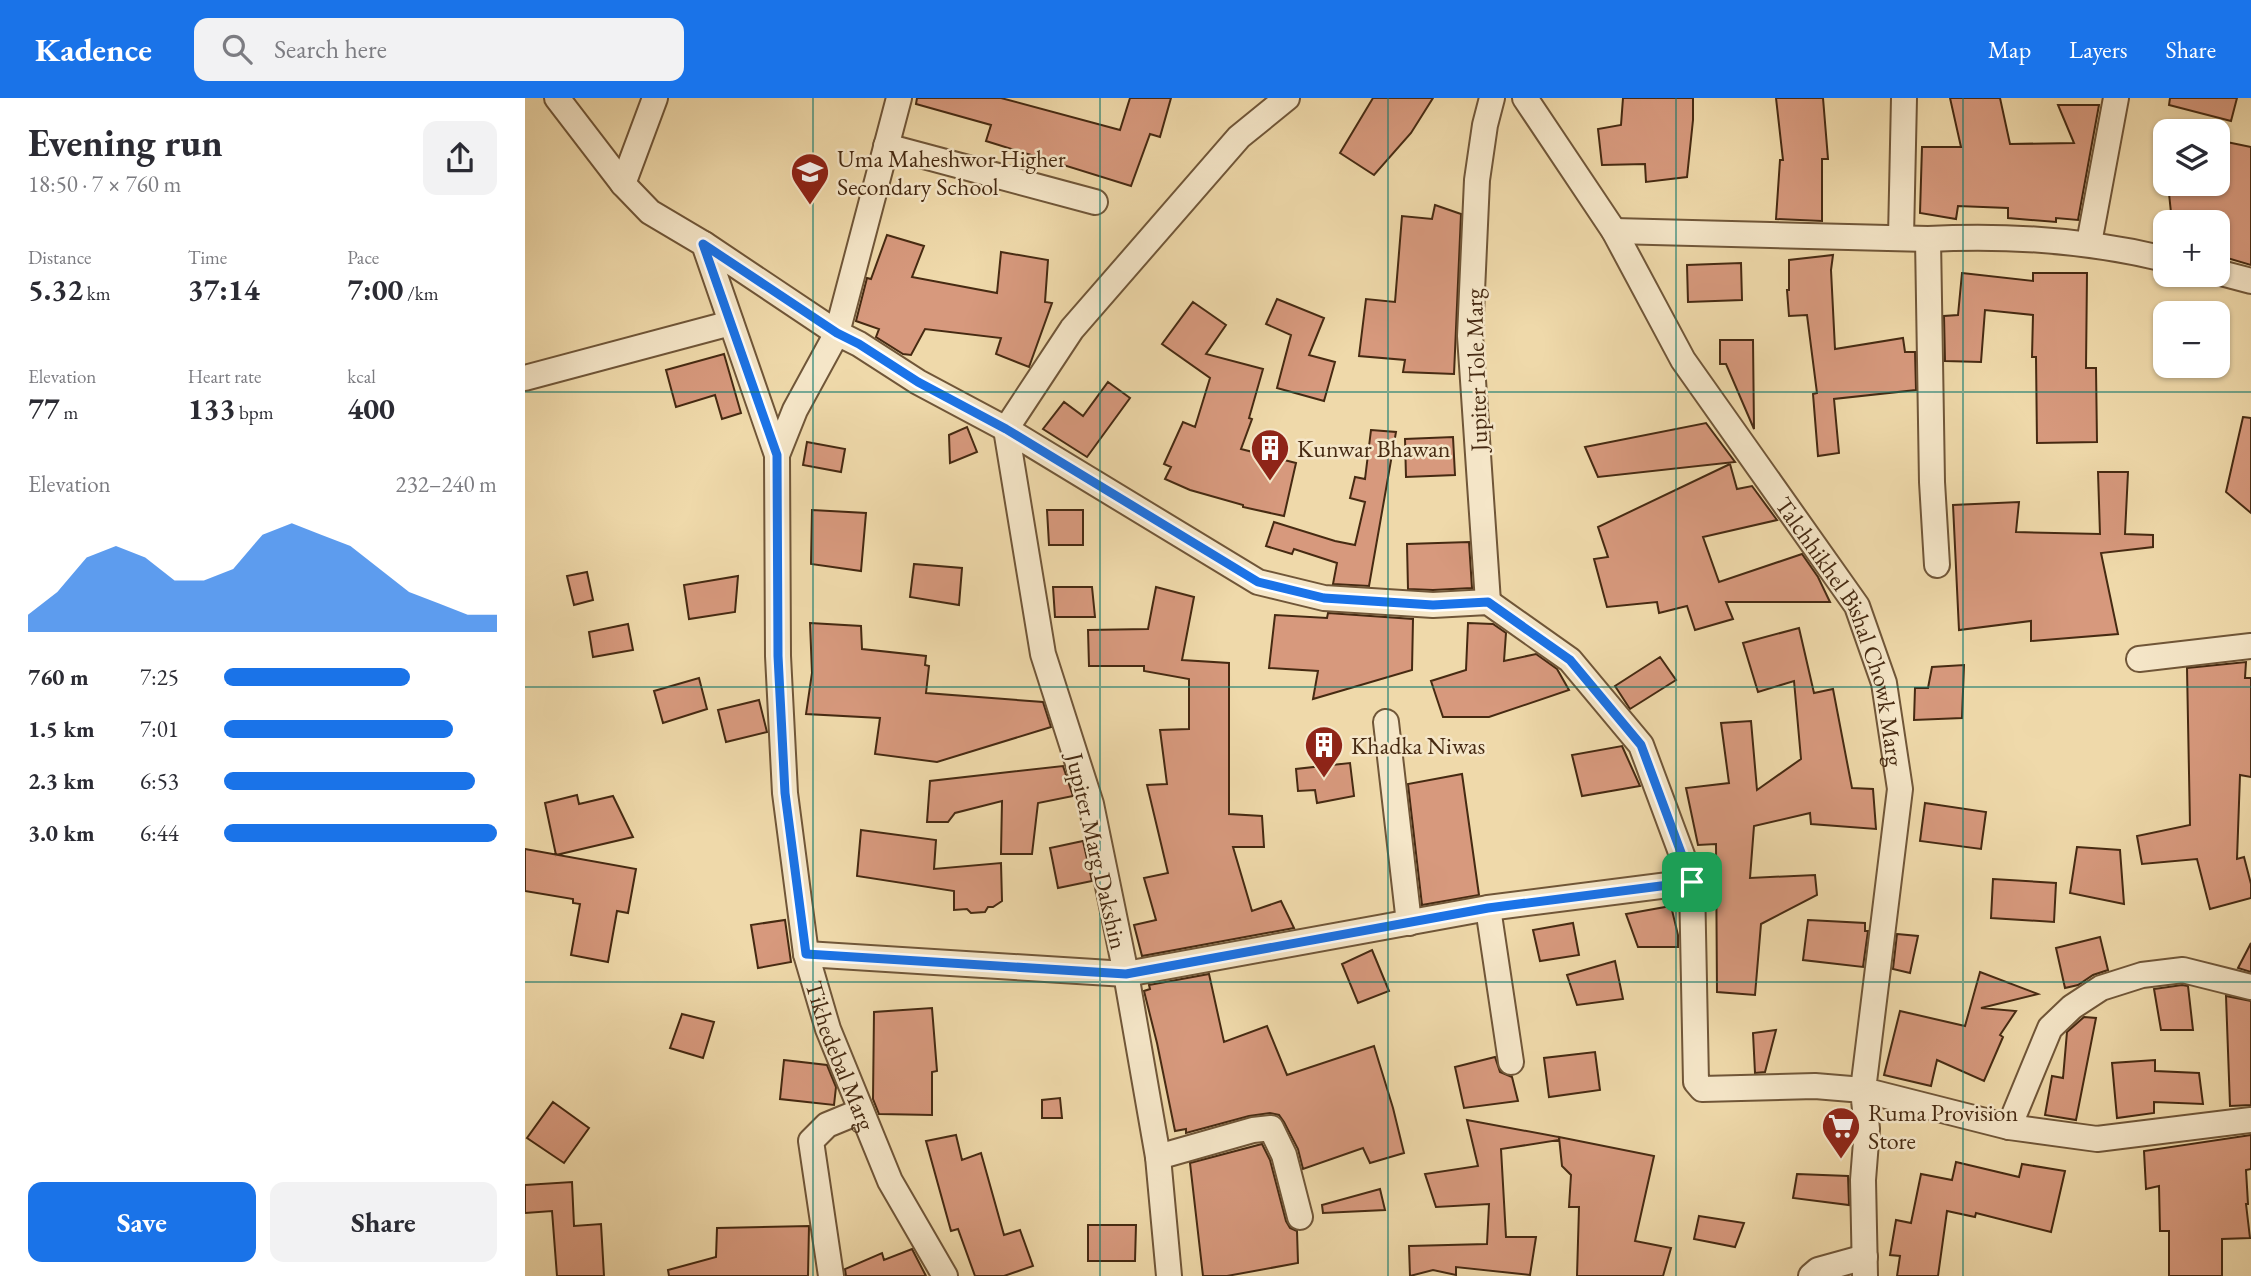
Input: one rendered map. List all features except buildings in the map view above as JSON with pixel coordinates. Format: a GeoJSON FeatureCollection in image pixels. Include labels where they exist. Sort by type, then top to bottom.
{"type":"FeatureCollection","features":[{"type":"Feature","properties":{"kind":"street"},"geometry":{"type":"LineString","coordinates":[[557,98],[623,184],[650,212],[837,333],[918,382],[1006,429],[1258,582],[1324,598],[1433,605],[1488,602],[1570,660],[1641,745],[1692,882],[1696,1082],[1702,1089],[1815,1086],[1863,1090],[2009,1127],[2097,1139],[2251,1120]]}},
{"type":"Feature","properties":{"kind":"street"},"geometry":{"type":"LineString","coordinates":[[623,184],[655,98]]}},
{"type":"Feature","properties":{"kind":"street"},"geometry":{"type":"LineString","coordinates":[[777,455],[795,410],[837,333],[899,98]]}},
{"type":"Feature","properties":{"kind":"street"},"geometry":{"type":"LineString","coordinates":[[1006,429],[1072,328],[1239,137],[1287,98]]}},
{"type":"Feature","properties":{"kind":"street","name":"Jupiter Tole Marg"},"geometry":{"type":"LineString","coordinates":[[1488,602],[1470,336],[1477,180],[1492,98]]}},
{"type":"Feature","properties":{"kind":"street","name":"Talchhikhel Bishal Chowk Marg"},"geometry":{"type":"LineString","coordinates":[[1525,98],[1614,231],[1683,360],[1857,606],[1884,682],[1900,789],[1863,1090],[1867,1129],[1863,1180],[1865,1266]]}},
{"type":"Feature","properties":{"kind":"street"},"geometry":{"type":"LineString","coordinates":[[1901,237],[1904,98]]}},
{"type":"Feature","properties":{"kind":"street"},"geometry":{"type":"LineString","coordinates":[[2089,243],[2116,98]]}},
{"type":"Feature","properties":{"kind":"street"},"geometry":{"type":"LineString","coordinates":[[885,146],[1095,202]]}},
{"type":"Feature","properties":{"kind":"street"},"geometry":{"type":"LineString","coordinates":[[1614,231],[1928,239],[1977,236],[2089,243],[2153,256]]}},
{"type":"Feature","properties":{"kind":"street"},"geometry":{"type":"LineString","coordinates":[[1928,239],[1932,482],[1937,565]]}},
{"type":"Feature","properties":{"kind":"street","name":"Tikhedebal Marg"},"geometry":{"type":"LineString","coordinates":[[703,244],[777,455],[778,656],[785,780],[806,954],[828,1029],[890,1181],[944,1276]]}},
{"type":"Feature","properties":{"kind":"street"},"geometry":{"type":"LineString","coordinates":[[2230,275],[2251,281]]}},
{"type":"Feature","properties":{"kind":"street"},"geometry":{"type":"LineString","coordinates":[[525,378],[731,323]]}},
{"type":"Feature","properties":{"kind":"street","name":"Jupiter Marg Dakshin"},"geometry":{"type":"LineString","coordinates":[[1006,429],[1043,654],[1091,804],[1126,974],[1158,1157],[1169,1276]]}},
{"type":"Feature","properties":{"kind":"street"},"geometry":{"type":"LineString","coordinates":[[2139,659],[2251,646]]}},
{"type":"Feature","properties":{"kind":"street"},"geometry":{"type":"LineString","coordinates":[[1386,722],[1409,923]]}},
{"type":"Feature","properties":{"kind":"street"},"geometry":{"type":"LineString","coordinates":[[806,954],[1126,974],[1488,908],[1692,882]]}},
{"type":"Feature","properties":{"kind":"street"},"geometry":{"type":"LineString","coordinates":[[1488,908],[1511,1062]]}},
{"type":"Feature","properties":{"kind":"street"},"geometry":{"type":"LineString","coordinates":[[2009,1127],[2050,1028],[2072,1007],[2101,988],[2142,975],[2183,970],[2251,987]]}},
{"type":"Feature","properties":{"kind":"street"},"geometry":{"type":"LineString","coordinates":[[831,1276],[811,1141],[827,1125],[861,1111]]}},
{"type":"Feature","properties":{"kind":"street"},"geometry":{"type":"LineString","coordinates":[[1158,1157],[1252,1130],[1271,1128],[1285,1155],[1300,1217]]}},
{"type":"Feature","properties":{"kind":"street"},"geometry":{"type":"LineString","coordinates":[[1811,1276],[1818,1270],[1865,1266]]}},
{"type":"Feature","properties":{"kind":"place","name":"Uma Maheshwor Higher Secondary School"},"geometry":{"type":"Point","coordinates":[810,206]}},
{"type":"Feature","properties":{"kind":"place","name":"Kunwar Bhawan"},"geometry":{"type":"Point","coordinates":[1270,482]}},
{"type":"Feature","properties":{"kind":"place","name":"Khadka Niwas"},"geometry":{"type":"Point","coordinates":[1324,779]}},
{"type":"Feature","properties":{"kind":"place","name":"Ruma Provision Store"},"geometry":{"type":"Point","coordinates":[1841,1160]}},
{"type":"Feature","properties":{"kind":"route"},"geometry":{"type":"LineString","coordinates":[[703,244],[837,333],[918,382],[1006,429],[1258,582],[1324,598],[1433,605],[1488,602],[1570,660],[1641,745],[1692,882],[1488,908],[1126,974],[806,954],[785,793],[778,656],[777,455],[703,244]]}}]}
